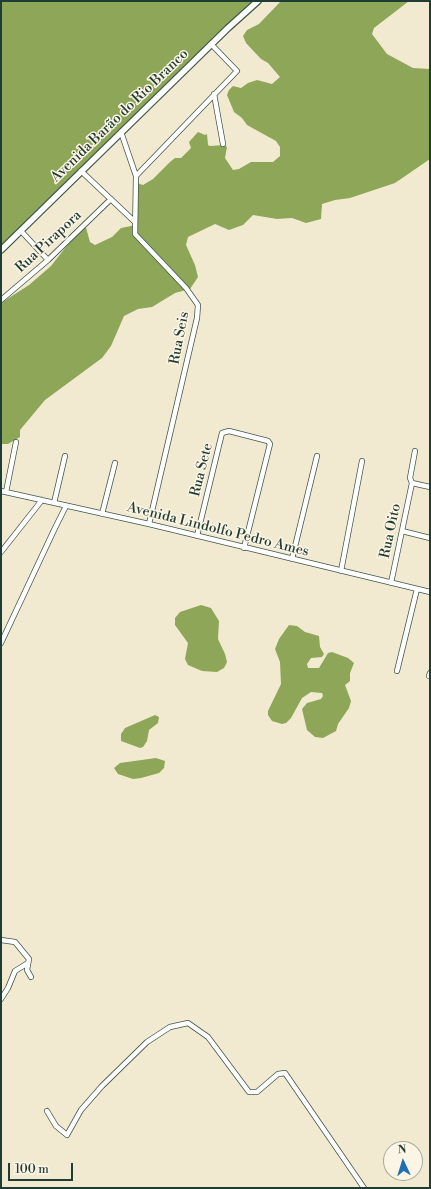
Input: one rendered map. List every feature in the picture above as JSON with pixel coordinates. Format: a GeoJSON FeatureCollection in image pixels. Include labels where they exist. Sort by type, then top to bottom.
{"type":"FeatureCollection","features":[{"type":"Feature","properties":{"kind":"street","name":"Avenida Barão do Rio Branco"},"geometry":{"type":"LineString","coordinates":[[1,250],[211,44],[258,1]]}},
{"type":"Feature","properties":{"kind":"street"},"geometry":{"type":"LineString","coordinates":[[121,132],[136,176],[237,71],[211,44]]}},
{"type":"Feature","properties":{"kind":"street"},"geometry":{"type":"LineString","coordinates":[[214,94],[223,144]]}},
{"type":"Feature","properties":{"kind":"street"},"geometry":{"type":"LineString","coordinates":[[81,171],[135,222]]}},
{"type":"Feature","properties":{"kind":"street","name":"Rua Seis"},"geometry":{"type":"LineString","coordinates":[[136,176],[135,234],[186,288],[198,305],[197,318],[149,524]]}},
{"type":"Feature","properties":{"kind":"street","name":"Rua Pirapora"},"geometry":{"type":"LineString","coordinates":[[1,300],[48,260],[111,199]]}},
{"type":"Feature","properties":{"kind":"street"},"geometry":{"type":"LineString","coordinates":[[21,231],[48,260]]}},
{"type":"Feature","properties":{"kind":"street","name":"Rua Sete"},"geometry":{"type":"LineString","coordinates":[[197,536],[222,433],[230,430],[268,441],[270,444],[244,548]]}},
{"type":"Feature","properties":{"kind":"street"},"geometry":{"type":"LineString","coordinates":[[4,492],[16,442]]}},
{"type":"Feature","properties":{"kind":"street","name":"Rua Oito"},"geometry":{"type":"LineString","coordinates":[[391,583],[412,483],[410,478],[415,451]]}},
{"type":"Feature","properties":{"kind":"street"},"geometry":{"type":"LineString","coordinates":[[54,503],[65,456]]}},
{"type":"Feature","properties":{"kind":"street"},"geometry":{"type":"LineString","coordinates":[[292,559],[316,456]]}},
{"type":"Feature","properties":{"kind":"street"},"geometry":{"type":"LineString","coordinates":[[341,571],[362,461]]}},
{"type":"Feature","properties":{"kind":"street"},"geometry":{"type":"LineString","coordinates":[[102,514],[115,462]]}},
{"type":"Feature","properties":{"kind":"street"},"geometry":{"type":"LineString","coordinates":[[412,483],[430,487]]}},
{"type":"Feature","properties":{"kind":"street","name":"Avenida Lindolfo Pedro Ames"},"geometry":{"type":"LineString","coordinates":[[4,492],[149,524],[430,592]]}},
{"type":"Feature","properties":{"kind":"street"},"geometry":{"type":"LineString","coordinates":[[1,552],[42,500]]}},
{"type":"Feature","properties":{"kind":"street"},"geometry":{"type":"LineString","coordinates":[[1,644],[66,506]]}},
{"type":"Feature","properties":{"kind":"street"},"geometry":{"type":"LineString","coordinates":[[402,531],[430,538]]}},
{"type":"Feature","properties":{"kind":"street"},"geometry":{"type":"LineString","coordinates":[[397,671],[417,589]]}},
{"type":"Feature","properties":{"kind":"street"},"geometry":{"type":"LineString","coordinates":[[1,940],[15,942],[29,959],[27,970],[30,977]]}},
{"type":"Feature","properties":{"kind":"street"},"geometry":{"type":"LineString","coordinates":[[1,1000],[15,971],[28,963]]}},
{"type":"Feature","properties":{"kind":"street"},"geometry":{"type":"LineString","coordinates":[[47,1111],[56,1126],[67,1135],[81,1110],[102,1086],[147,1042],[170,1027],[188,1023],[208,1037],[249,1092],[257,1092],[278,1074],[285,1074],[364,1188]]}},
{"type":"Feature","properties":{"kind":"green space"},"geometry":{"type":"Polygon","coordinates":[[[1,1],[256,1],[1,249],[1,1]]]}},
{"type":"Feature","properties":{"kind":"green space"},"geometry":{"type":"Polygon","coordinates":[[[281,1],[409,1],[374,28],[372,34],[387,54],[413,68],[430,69],[430,159],[395,183],[350,198],[322,204],[321,219],[306,223],[292,218],[277,219],[253,215],[243,225],[229,230],[215,224],[188,237],[186,245],[195,265],[198,277],[190,289],[175,293],[152,307],[138,309],[124,316],[111,346],[102,358],[45,400],[20,430],[20,437],[8,444],[1,444],[1,303],[29,285],[51,266],[73,238],[78,227],[85,224],[90,242],[95,245],[112,237],[121,228],[136,225],[137,183],[143,185],[153,179],[175,158],[181,158],[191,148],[189,142],[198,132],[205,135],[207,134],[208,145],[224,145],[227,147],[225,158],[233,170],[239,169],[251,162],[273,162],[280,156],[280,147],[276,141],[247,125],[242,118],[234,112],[227,95],[233,86],[241,88],[248,83],[257,80],[272,84],[280,77],[268,63],[261,59],[246,43],[243,36],[247,30],[259,24],[281,1]]]}},
{"type":"Feature","properties":{"kind":"green space"},"geometry":{"type":"Polygon","coordinates":[[[201,605],[211,608],[219,621],[218,639],[227,662],[224,668],[217,672],[202,671],[188,665],[185,659],[188,643],[175,625],[175,618],[180,612],[201,605]]]}},
{"type":"Feature","properties":{"kind":"green space"},"geometry":{"type":"Polygon","coordinates":[[[289,625],[297,626],[305,632],[319,636],[320,647],[324,654],[322,657],[311,658],[307,664],[308,668],[319,668],[328,653],[332,652],[348,658],[354,663],[350,673],[350,681],[345,685],[351,701],[349,708],[338,724],[336,731],[323,738],[315,737],[307,730],[302,709],[307,703],[321,699],[323,696],[322,693],[311,692],[302,698],[291,718],[286,723],[282,724],[272,721],[268,715],[268,711],[281,684],[280,662],[275,649],[279,639],[289,625]]]}},
{"type":"Feature","properties":{"kind":"green space"},"geometry":{"type":"Polygon","coordinates":[[[155,715],[159,717],[158,723],[149,730],[147,741],[143,747],[140,748],[121,741],[121,734],[125,728],[155,715]]]}},
{"type":"Feature","properties":{"kind":"green space"},"geometry":{"type":"Polygon","coordinates":[[[156,758],[165,761],[164,768],[159,773],[141,778],[133,779],[118,774],[114,768],[120,763],[156,758]]]}}]}
